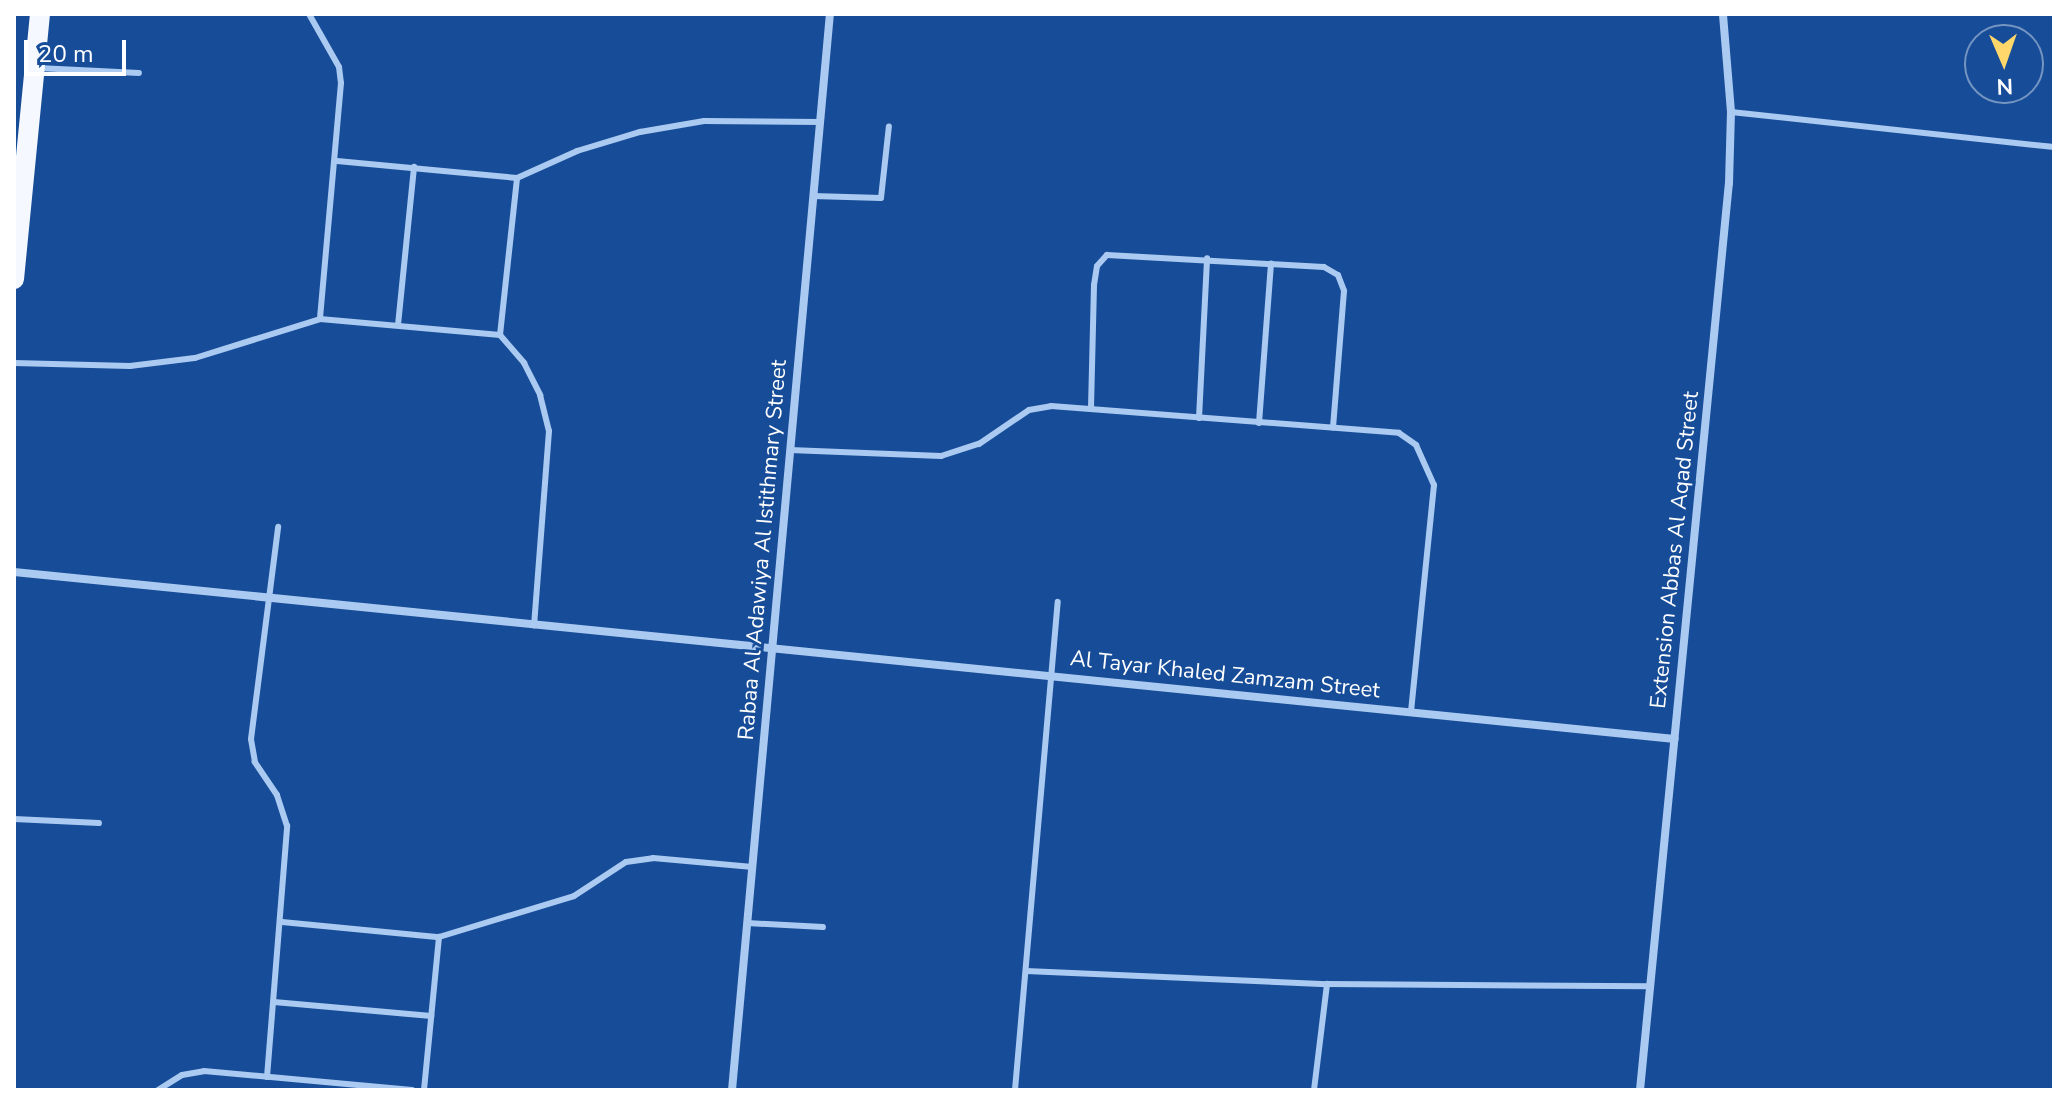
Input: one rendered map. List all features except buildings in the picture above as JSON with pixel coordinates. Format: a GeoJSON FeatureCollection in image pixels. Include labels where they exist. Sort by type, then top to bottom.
{"type":"FeatureCollection","features":[{"type":"Feature","properties":{"kind":"main road"},"geometry":{"type":"LineString","coordinates":[[14,279],[40,14]]}},
{"type":"Feature","properties":{"kind":"street","name":"Rabaa Al Adawiya Al Istithmary Street"},"geometry":{"type":"LineString","coordinates":[[732,1090],[830,14]]}},
{"type":"Feature","properties":{"kind":"street","name":"Extension Abbas Al Aqad Street"},"geometry":{"type":"LineString","coordinates":[[1640,1090],[1729,183],[1731,112],[1723,14]]}},
{"type":"Feature","properties":{"kind":"street","name":"Al Tayar Khaled Zamzam Street"},"geometry":{"type":"LineString","coordinates":[[14,572],[268,600],[772,647],[1675,739]]}},
{"type":"Feature","properties":{"kind":"lane"},"geometry":{"type":"LineString","coordinates":[[309,14],[339,67],[337,161],[320,319]]}},
{"type":"Feature","properties":{"kind":"lane"},"geometry":{"type":"LineString","coordinates":[[35,68],[139,73]]}},
{"type":"Feature","properties":{"kind":"lane"},"geometry":{"type":"LineString","coordinates":[[1731,112],[2054,147]]}},
{"type":"Feature","properties":{"kind":"lane"},"geometry":{"type":"LineString","coordinates":[[337,161],[517,178],[577,151],[640,132],[704,121],[820,122]]}},
{"type":"Feature","properties":{"kind":"lane"},"geometry":{"type":"LineString","coordinates":[[813,196],[879,200],[889,126]]}},
{"type":"Feature","properties":{"kind":"lane"},"geometry":{"type":"LineString","coordinates":[[398,325],[414,167]]}},
{"type":"Feature","properties":{"kind":"lane"},"geometry":{"type":"LineString","coordinates":[[517,178],[500,335],[535,384],[549,431],[534,625]]}},
{"type":"Feature","properties":{"kind":"lane"},"geometry":{"type":"LineString","coordinates":[[1091,408],[1094,285],[1101,260],[1114,253],[1324,267],[1342,282],[1333,428]]}},
{"type":"Feature","properties":{"kind":"lane"},"geometry":{"type":"LineString","coordinates":[[1199,418],[1207,258]]}},
{"type":"Feature","properties":{"kind":"lane"},"geometry":{"type":"LineString","coordinates":[[1259,423],[1271,263]]}},
{"type":"Feature","properties":{"kind":"lane"},"geometry":{"type":"LineString","coordinates":[[14,363],[130,366],[195,358],[259,342],[320,319],[500,335]]}},
{"type":"Feature","properties":{"kind":"lane"},"geometry":{"type":"LineString","coordinates":[[790,450],[941,456],[979,444],[1029,410],[1091,408],[1399,433],[1416,445],[1434,485],[1411,712]]}},
{"type":"Feature","properties":{"kind":"lane"},"geometry":{"type":"LineString","coordinates":[[267,1077],[282,922],[287,826],[281,803],[255,762],[251,739],[278,527]]}},
{"type":"Feature","properties":{"kind":"lane"},"geometry":{"type":"LineString","coordinates":[[1015,1090],[1058,602]]}},
{"type":"Feature","properties":{"kind":"lane"},"geometry":{"type":"LineString","coordinates":[[14,819],[99,823]]}},
{"type":"Feature","properties":{"kind":"lane"},"geometry":{"type":"LineString","coordinates":[[282,922],[439,937],[574,896],[626,862],[653,858],[753,867]]}},
{"type":"Feature","properties":{"kind":"lane"},"geometry":{"type":"LineString","coordinates":[[747,923],[823,927]]}},
{"type":"Feature","properties":{"kind":"lane"},"geometry":{"type":"LineString","coordinates":[[424,1090],[439,937]]}},
{"type":"Feature","properties":{"kind":"lane"},"geometry":{"type":"LineString","coordinates":[[1026,971],[1327,984],[1650,986]]}},
{"type":"Feature","properties":{"kind":"lane"},"geometry":{"type":"LineString","coordinates":[[1314,1090],[1327,984]]}},
{"type":"Feature","properties":{"kind":"lane"},"geometry":{"type":"LineString","coordinates":[[274,1002],[431,1016]]}},
{"type":"Feature","properties":{"kind":"lane"},"geometry":{"type":"LineString","coordinates":[[158,1090],[182,1075],[204,1071],[412,1090]]}}]}
